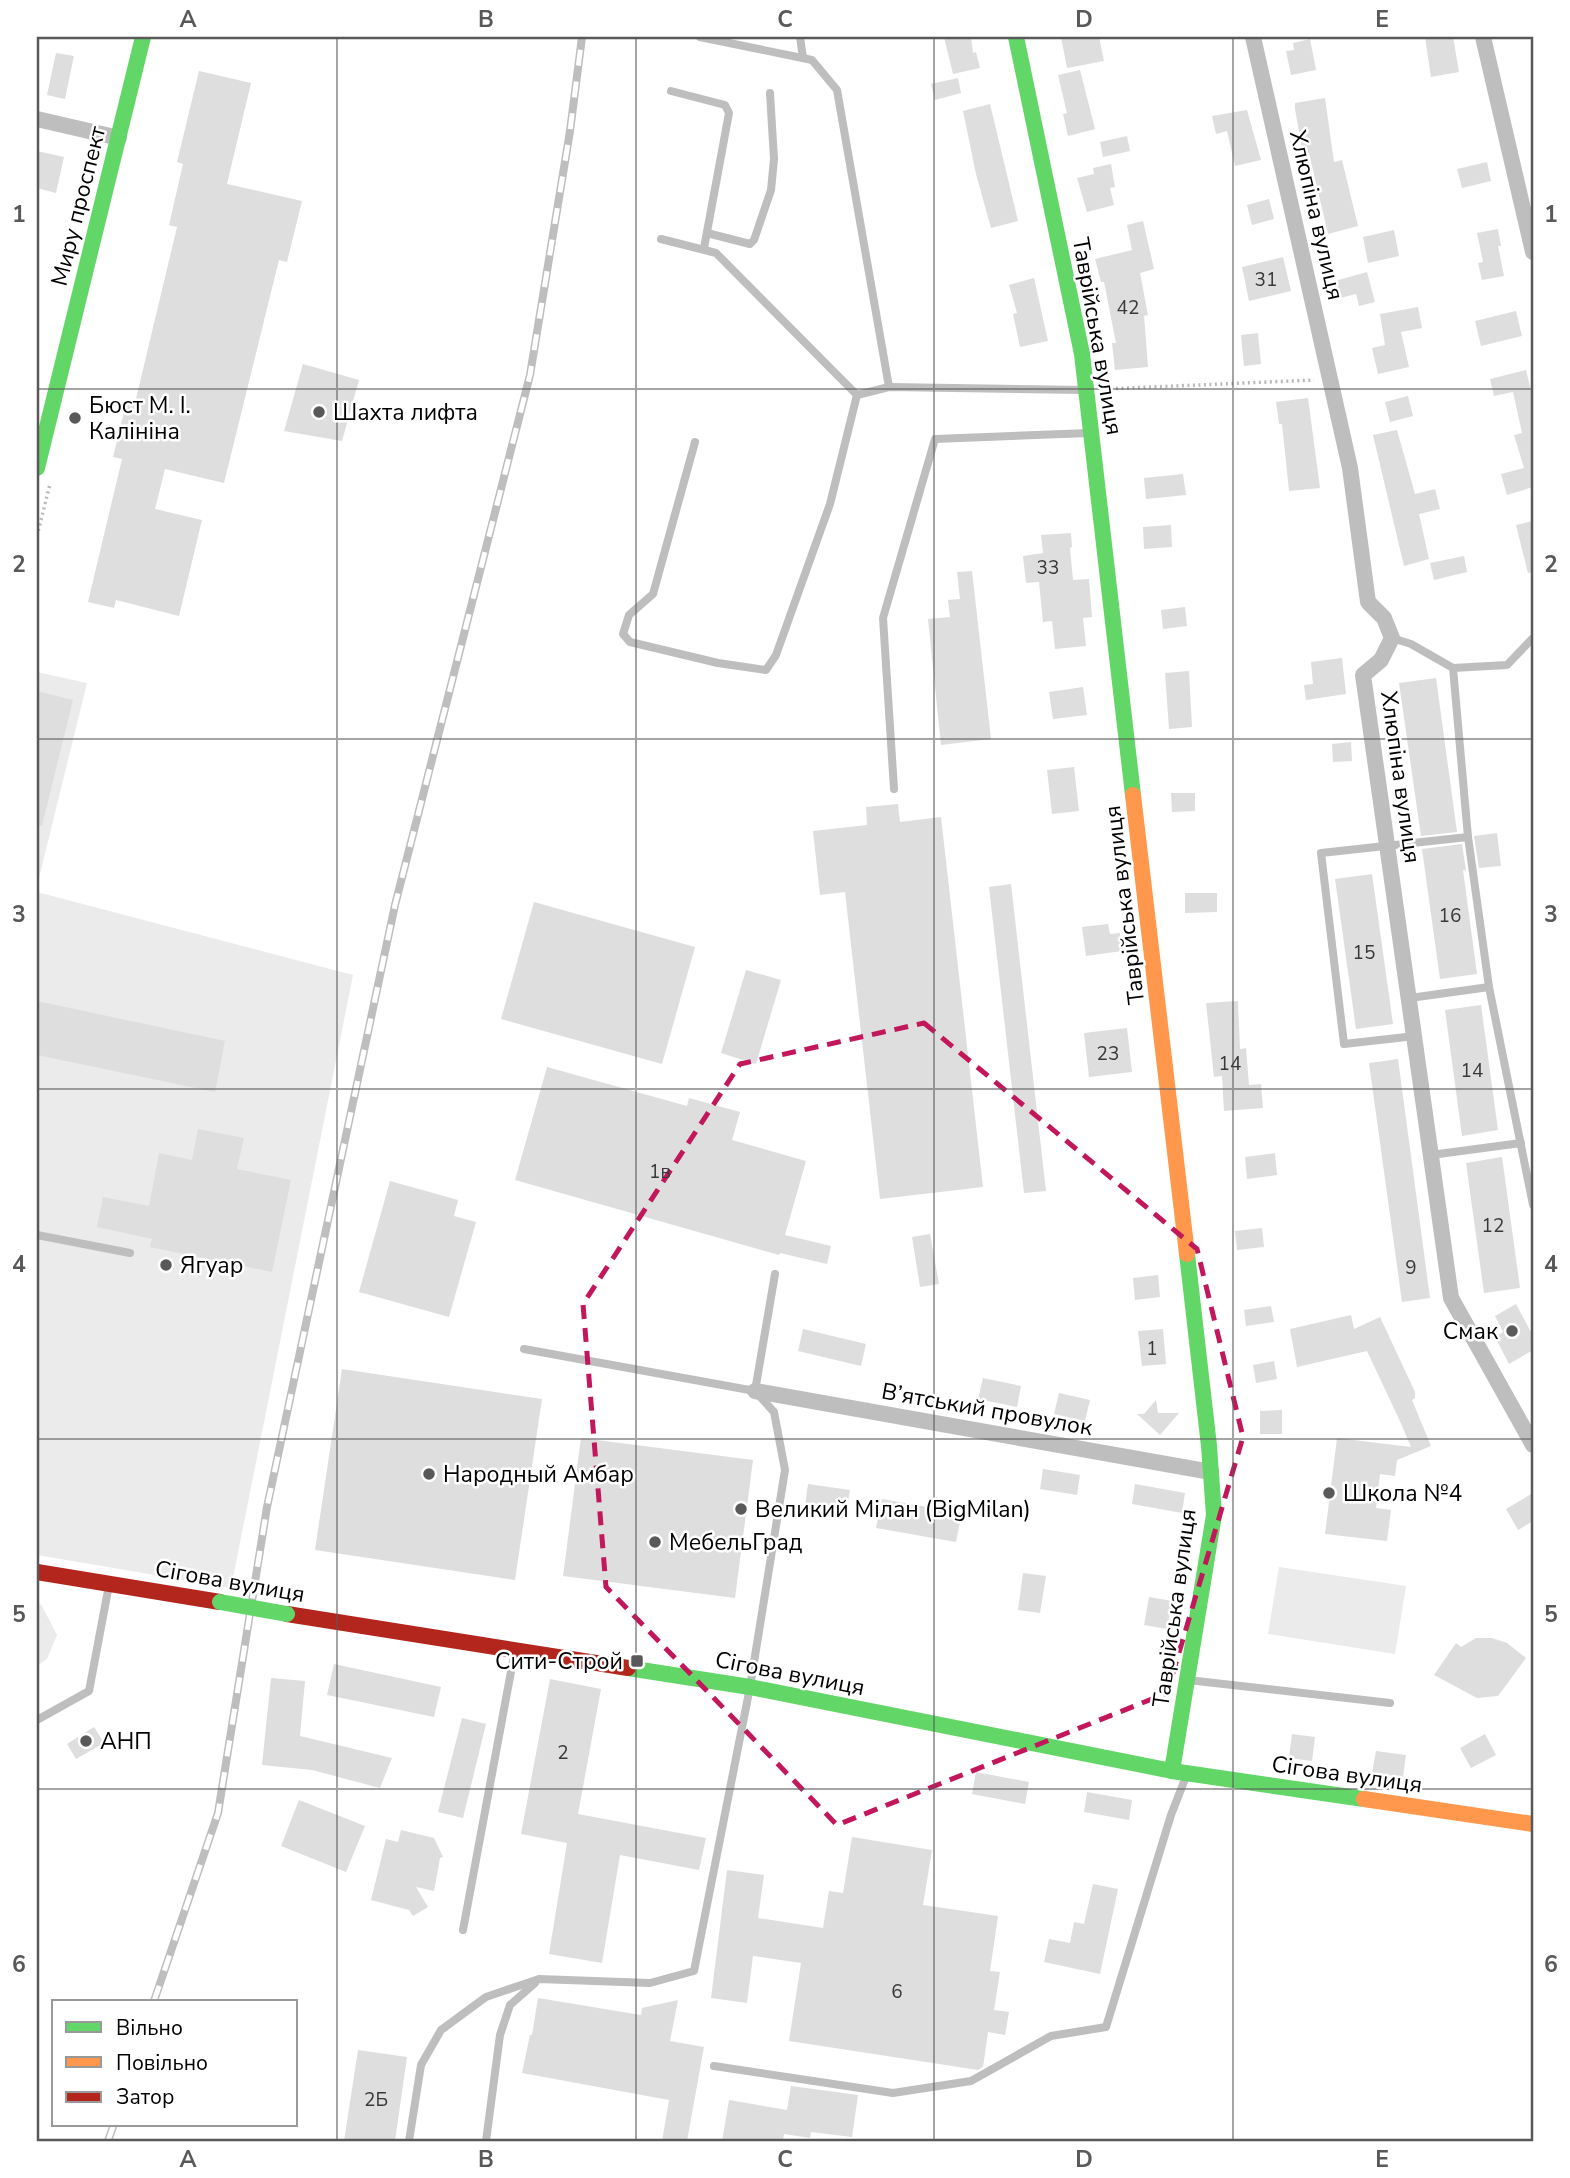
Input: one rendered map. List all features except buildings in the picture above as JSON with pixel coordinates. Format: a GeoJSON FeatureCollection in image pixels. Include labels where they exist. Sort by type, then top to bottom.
{"type":"FeatureCollection","features":[{"type":"Feature","properties":{"kind":"street","name":"Миру проспект"},"geometry":{"type":"LineString","coordinates":[[37,468],[43,416],[144,37]]}},
{"type":"Feature","properties":{"kind":"street","name":"Таврійська вулиця"},"geometry":{"type":"LineString","coordinates":[[1016,37],[1082,354],[1087,390],[1211,1472],[1214,1515],[1188,1680],[1180,1772]]}},
{"type":"Feature","properties":{"kind":"street","name":"Хлюпіна вулиця"},"geometry":{"type":"LineString","coordinates":[[1254,37],[1350,468],[1368,602],[1384,618],[1392,638],[1381,660],[1363,674],[1451,1298],[1533,1445]]}},
{"type":"Feature","properties":{"kind":"street"},"geometry":{"type":"LineString","coordinates":[[1483,37],[1533,251]]}},
{"type":"Feature","properties":{"kind":"street"},"geometry":{"type":"LineString","coordinates":[[37,119],[119,138]]}},
{"type":"Feature","properties":{"kind":"street","name":"В’ятський провулок"},"geometry":{"type":"LineString","coordinates":[[755,1391],[1211,1472]]}},
{"type":"Feature","properties":{"kind":"street","name":"Сігова вулиця"},"geometry":{"type":"LineString","coordinates":[[37,1572],[287,1615],[750,1687],[1180,1772],[1533,1824]]}},
{"type":"Feature","properties":{"kind":"lane"},"geometry":{"type":"LineString","coordinates":[[699,37],[812,60],[836,90],[889,387]]}},
{"type":"Feature","properties":{"kind":"lane"},"geometry":{"type":"LineString","coordinates":[[800,37],[803,58]]}},
{"type":"Feature","properties":{"kind":"lane"},"geometry":{"type":"LineString","coordinates":[[671,91],[725,105],[729,113],[704,248]]}},
{"type":"Feature","properties":{"kind":"lane"},"geometry":{"type":"LineString","coordinates":[[706,233],[750,244],[754,240],[771,190],[774,159],[770,93]]}},
{"type":"Feature","properties":{"kind":"lane"},"geometry":{"type":"LineString","coordinates":[[661,239],[716,253],[857,396]]}},
{"type":"Feature","properties":{"kind":"lane"},"geometry":{"type":"LineString","coordinates":[[857,396],[889,387],[1087,390]]}},
{"type":"Feature","properties":{"kind":"lane"},"geometry":{"type":"LineString","coordinates":[[695,442],[653,594],[629,615],[623,634],[630,642],[718,663],[766,670],[776,655],[830,504],[857,396]]}},
{"type":"Feature","properties":{"kind":"lane"},"geometry":{"type":"LineString","coordinates":[[894,789],[883,618],[935,439],[1092,433]]}},
{"type":"Feature","properties":{"kind":"lane"},"geometry":{"type":"LineString","coordinates":[[1392,638],[1411,644],[1452,668],[1507,664],[1533,638]]}},
{"type":"Feature","properties":{"kind":"lane"},"geometry":{"type":"LineString","coordinates":[[1452,668],[1468,837],[1489,987],[1533,1205]]}},
{"type":"Feature","properties":{"kind":"lane"},"geometry":{"type":"LineString","coordinates":[[1415,1035],[1344,1044],[1321,853],[1468,837]]}},
{"type":"Feature","properties":{"kind":"lane"},"geometry":{"type":"LineString","coordinates":[[1410,998],[1489,987]]}},
{"type":"Feature","properties":{"kind":"lane"},"geometry":{"type":"LineString","coordinates":[[1431,1155],[1521,1143]]}},
{"type":"Feature","properties":{"kind":"lane"},"geometry":{"type":"LineString","coordinates":[[37,1236],[130,1253]]}},
{"type":"Feature","properties":{"kind":"lane"},"geometry":{"type":"LineString","coordinates":[[755,1391],[775,1274]]}},
{"type":"Feature","properties":{"kind":"lane"},"geometry":{"type":"LineString","coordinates":[[409,2141],[421,2065],[441,2030],[486,1997],[539,1979],[650,1983],[694,1971],[750,1687],[785,1470],[774,1412],[755,1391],[524,1349]]}},
{"type":"Feature","properties":{"kind":"lane"},"geometry":{"type":"LineString","coordinates":[[37,1720],[89,1691],[109,1584]]}},
{"type":"Feature","properties":{"kind":"lane"},"geometry":{"type":"LineString","coordinates":[[463,1930],[515,1650]]}},
{"type":"Feature","properties":{"kind":"lane"},"geometry":{"type":"LineString","coordinates":[[1188,1680],[1390,1703]]}},
{"type":"Feature","properties":{"kind":"lane"},"geometry":{"type":"LineString","coordinates":[[715,2066],[893,2093],[971,2081],[1051,2036],[1106,2027],[1171,1815],[1180,1772]]}},
{"type":"Feature","properties":{"kind":"lane"},"geometry":{"type":"LineString","coordinates":[[486,2141],[500,2035],[510,2005],[539,1979]]}},
{"type":"Feature","properties":{"kind":"path"},"geometry":{"type":"LineString","coordinates":[[1087,390],[1330,379]]}},
{"type":"Feature","properties":{"kind":"highlighted area"},"geometry":{"type":"Polygon","coordinates":[[[924,1023],[1197,1249],[1243,1437],[1167,1693],[837,1825],[606,1587],[583,1304],[740,1064],[924,1023]]]}},
{"type":"Feature","properties":{"kind":"shaded area"},"geometry":{"type":"Polygon","coordinates":[[[37,672],[87,683],[37,886],[37,672]]]}},
{"type":"Feature","properties":{"kind":"shaded area","name":"Ягуар"},"geometry":{"type":"Polygon","coordinates":[[[37,892],[353,975],[231,1588],[37,1555],[37,892]]]}},
{"type":"Feature","properties":{"kind":"shaded area"},"geometry":{"type":"Polygon","coordinates":[[[1279,1567],[1406,1586],[1395,1654],[1268,1634],[1279,1567]]]}},
{"type":"Feature","properties":{"kind":"shaded area"},"geometry":{"type":"Polygon","coordinates":[[[37,1601],[57,1635],[47,1659],[37,1666],[37,1601]]]}},
{"type":"Feature","properties":{"kind":"railway"},"geometry":{"type":"LineString","coordinates":[[154,2000],[218,1813],[267,1507],[395,905],[530,375],[570,131],[582,37]]}},
{"type":"Feature","properties":{"kind":"railway"},"geometry":{"type":"LineString","coordinates":[[108,2141],[113,2126]]}},
{"type":"Feature","properties":{"kind":"traffic: fast"},"geometry":{"type":"LineString","coordinates":[[37,468],[143,37]]}},
{"type":"Feature","properties":{"kind":"traffic: fast"},"geometry":{"type":"LineString","coordinates":[[1016,37],[1082,354],[1133,795]]}},
{"type":"Feature","properties":{"kind":"traffic: fast"},"geometry":{"type":"LineString","coordinates":[[1172,1771],[1214,1515],[1209,1446],[1187,1254]]}},
{"type":"Feature","properties":{"kind":"traffic: fast"},"geometry":{"type":"LineString","coordinates":[[220,1602],[287,1614]]}},
{"type":"Feature","properties":{"kind":"traffic: fast"},"geometry":{"type":"LineString","coordinates":[[628,1668],[750,1687],[1172,1771],[1364,1799]]}},
{"type":"Feature","properties":{"kind":"traffic: slow"},"geometry":{"type":"LineString","coordinates":[[1133,795],[1187,1254]]}},
{"type":"Feature","properties":{"kind":"traffic: slow"},"geometry":{"type":"LineString","coordinates":[[1364,1799],[1533,1824]]}},
{"type":"Feature","properties":{"kind":"traffic: jam"},"geometry":{"type":"LineString","coordinates":[[37,1572],[220,1602]]}},
{"type":"Feature","properties":{"kind":"traffic: jam"},"geometry":{"type":"LineString","coordinates":[[287,1614],[628,1668]]}},
{"type":"Feature","properties":{"kind":"place","name":"Шахта лифта"},"geometry":{"type":"Point","coordinates":[319,412]}},
{"type":"Feature","properties":{"kind":"place","name":"Бюст М. І. Калініна"},"geometry":{"type":"Point","coordinates":[75,418]}},
{"type":"Feature","properties":{"kind":"place","name":"Ягуар"},"geometry":{"type":"Point","coordinates":[166,1265]}},
{"type":"Feature","properties":{"kind":"place","name":"Смак"},"geometry":{"type":"Point","coordinates":[1512,1331]}},
{"type":"Feature","properties":{"kind":"place","name":"Народный Амбар"},"geometry":{"type":"Point","coordinates":[429,1474]}},
{"type":"Feature","properties":{"kind":"place","name":"Школа №4"},"geometry":{"type":"Point","coordinates":[1329,1493]}},
{"type":"Feature","properties":{"kind":"place","name":"Великий Мілан (BigMilan)"},"geometry":{"type":"Point","coordinates":[741,1509]}},
{"type":"Feature","properties":{"kind":"place","name":"МебельГрад"},"geometry":{"type":"Point","coordinates":[655,1542]}},
{"type":"Feature","properties":{"kind":"place","name":"Сити-Строй"},"geometry":{"type":"Point","coordinates":[637,1661]}},
{"type":"Feature","properties":{"kind":"place","name":"АНП"},"geometry":{"type":"Point","coordinates":[86,1741]}}]}
